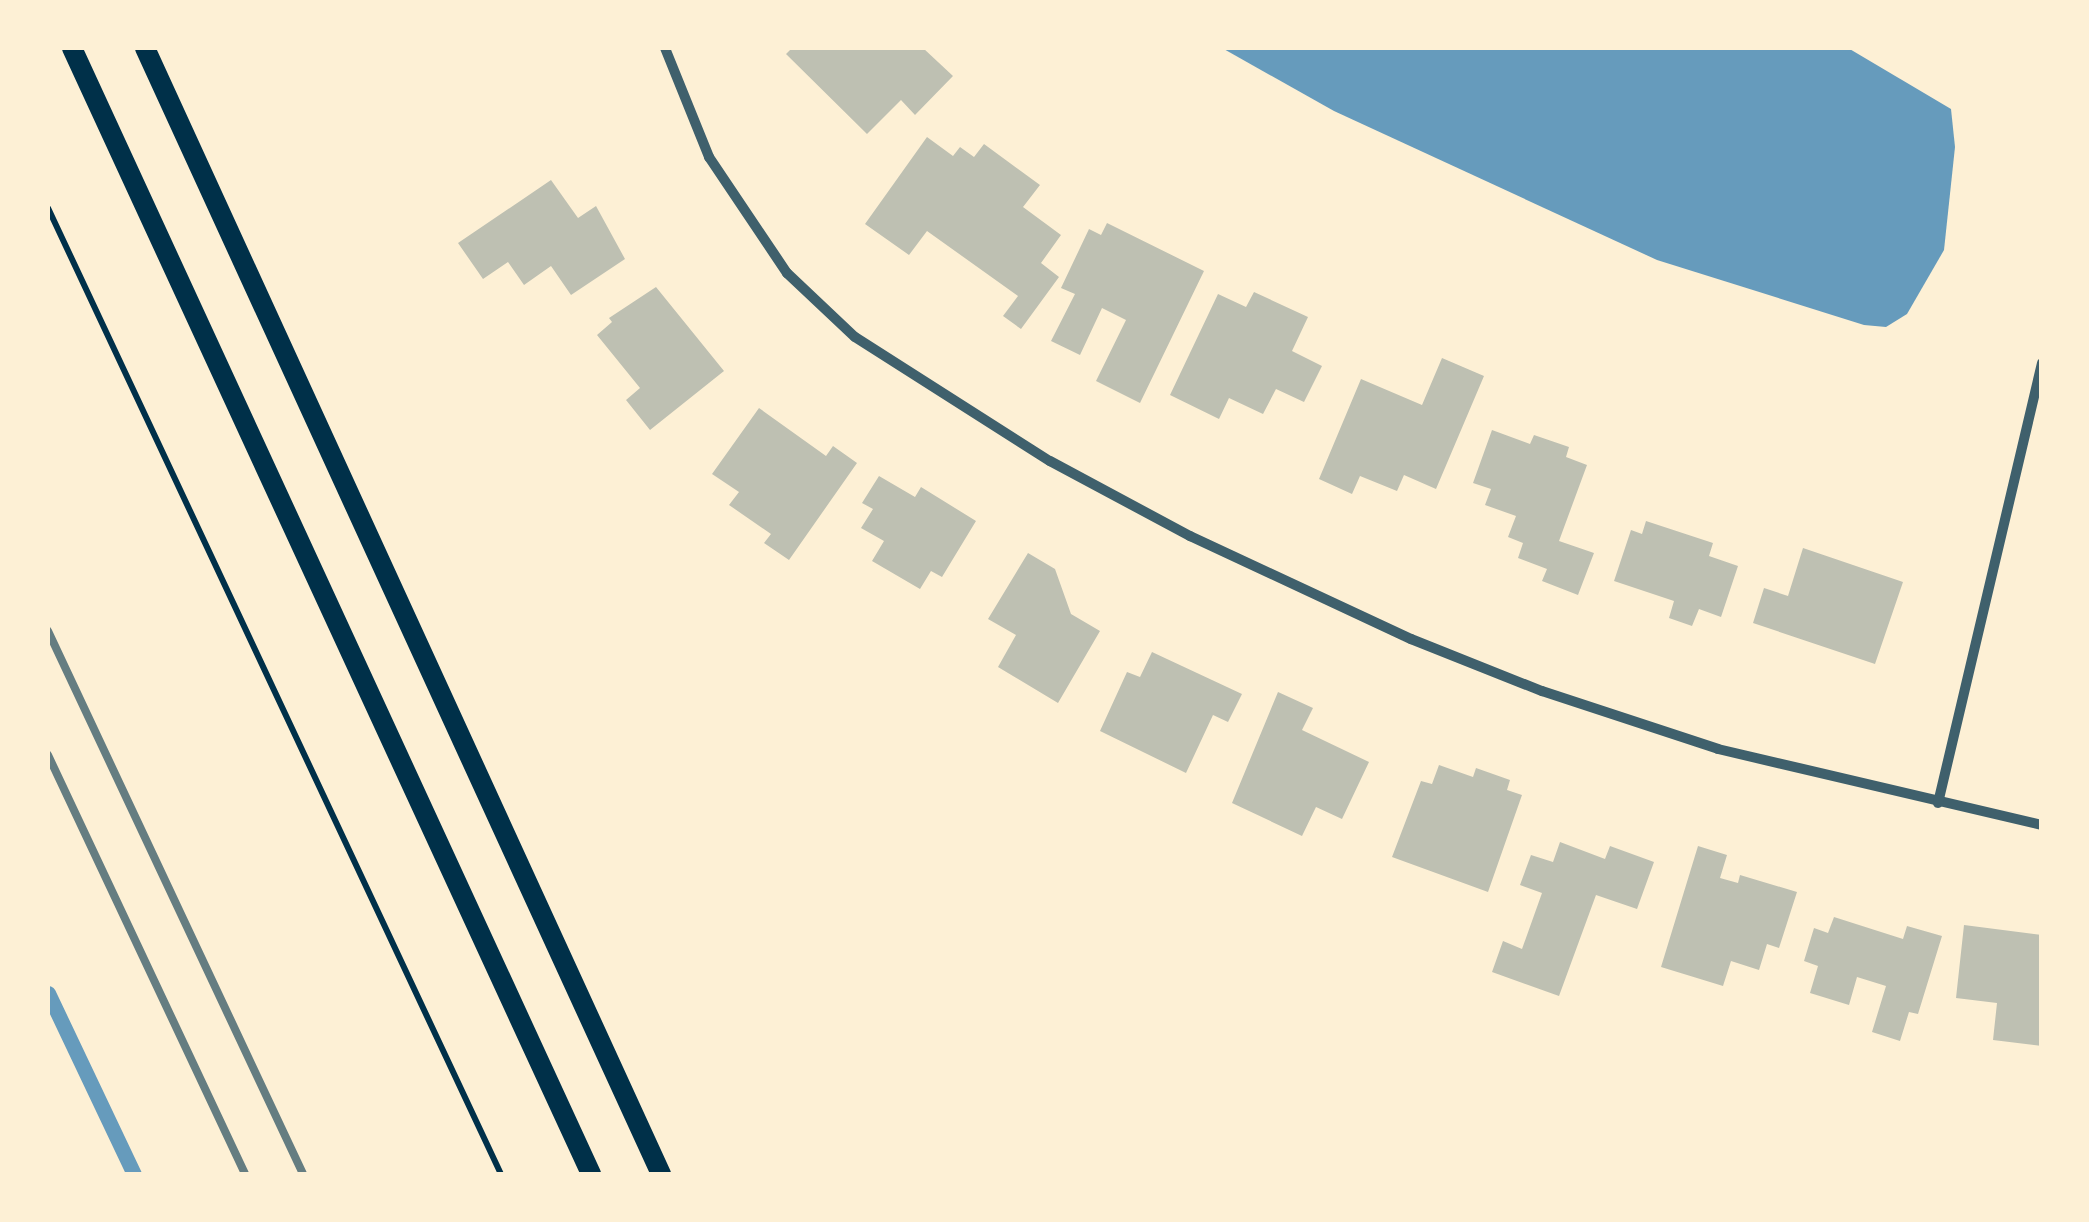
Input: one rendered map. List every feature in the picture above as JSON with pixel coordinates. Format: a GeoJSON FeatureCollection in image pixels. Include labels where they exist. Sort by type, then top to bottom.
{"type":"FeatureCollection","features":[{"type":"Feature","properties":{"kind":"main road"},"geometry":{"type":"LineString","coordinates":[[72,48],[591,1174]]}},
{"type":"Feature","properties":{"kind":"main road"},"geometry":{"type":"LineString","coordinates":[[145,48],[661,1174]]}},
{"type":"Feature","properties":{"kind":"street"},"geometry":{"type":"LineString","coordinates":[[664,48],[709,157],[787,273],[855,337],[947,400],[1190,536],[1411,639],[1542,691],[1718,748],[1938,804],[2042,825]]}},
{"type":"Feature","properties":{"kind":"street"},"geometry":{"type":"LineString","coordinates":[[1938,804],[2042,363]]}},
{"type":"Feature","properties":{"kind":"path"},"geometry":{"type":"LineString","coordinates":[[48,208],[501,1174]]}},
{"type":"Feature","properties":{"kind":"water"},"geometry":{"type":"Polygon","coordinates":[[[1222,48],[1848,48],[1951,109],[1955,147],[1944,250],[1907,314],[1886,327],[1864,325],[1657,260],[1334,111],[1222,48]]]}},
{"type":"Feature","properties":{"kind":"building"},"geometry":{"type":"Polygon","coordinates":[[[792,48],[923,48],[953,76],[915,115],[901,100],[867,134],[786,54],[792,48]]]}},
{"type":"Feature","properties":{"kind":"building"},"geometry":{"type":"Polygon","coordinates":[[[927,137],[953,156],[960,147],[974,157],[984,144],[1040,185],[1023,207],[1061,235],[1041,263],[1059,277],[1021,329],[1003,316],[1018,296],[927,231],[909,255],[865,224],[927,137]]]}},
{"type":"Feature","properties":{"kind":"building"},"geometry":{"type":"Polygon","coordinates":[[[551,180],[578,218],[596,206],[625,259],[571,295],[551,266],[524,285],[508,262],[483,279],[458,243],[551,180]]]}},
{"type":"Feature","properties":{"kind":"building"},"geometry":{"type":"Polygon","coordinates":[[[1107,223],[1204,271],[1140,403],[1096,381],[1126,320],[1102,308],[1080,355],[1051,341],[1075,294],[1061,288],[1089,229],[1101,235],[1107,223]]]}},
{"type":"Feature","properties":{"kind":"building"},"geometry":{"type":"Polygon","coordinates":[[[656,287],[724,371],[650,430],[626,400],[640,388],[597,335],[612,322],[609,318],[656,287]]]}},
{"type":"Feature","properties":{"kind":"building"},"geometry":{"type":"Polygon","coordinates":[[[1254,292],[1308,317],[1292,351],[1322,366],[1304,402],[1276,389],[1263,414],[1229,398],[1219,419],[1170,395],[1218,294],[1246,307],[1254,292]]]}},
{"type":"Feature","properties":{"kind":"building"},"geometry":{"type":"Polygon","coordinates":[[[1442,358],[1484,376],[1436,489],[1404,475],[1397,491],[1360,476],[1352,494],[1319,479],[1361,379],[1422,405],[1442,358]]]}},
{"type":"Feature","properties":{"kind":"building"},"geometry":{"type":"Polygon","coordinates":[[[759,408],[826,456],[833,446],[857,463],[789,560],[764,543],[771,534],[729,505],[739,492],[712,474],[759,408]]]}},
{"type":"Feature","properties":{"kind":"building"},"geometry":{"type":"Polygon","coordinates":[[[1492,430],[1530,444],[1534,435],[1569,447],[1566,457],[1587,465],[1559,541],[1594,553],[1578,595],[1542,581],[1547,569],[1518,558],[1523,543],[1508,537],[1516,516],[1485,505],[1491,489],[1473,483],[1492,430]]]}},
{"type":"Feature","properties":{"kind":"building"},"geometry":{"type":"Polygon","coordinates":[[[879,476],[915,497],[921,487],[976,521],[942,577],[931,571],[920,589],[872,561],[884,541],[861,528],[873,509],[862,503],[879,476]]]}},
{"type":"Feature","properties":{"kind":"building"},"geometry":{"type":"Polygon","coordinates":[[[1646,521],[1713,543],[1709,556],[1738,566],[1721,617],[1699,609],[1692,626],[1669,618],[1674,601],[1614,581],[1631,530],[1642,534],[1646,521]]]}},
{"type":"Feature","properties":{"kind":"building"},"geometry":{"type":"Polygon","coordinates":[[[1803,548],[1903,582],[1875,664],[1753,623],[1764,588],[1788,596],[1803,548]]]}},
{"type":"Feature","properties":{"kind":"building"},"geometry":{"type":"Polygon","coordinates":[[[1028,553],[1055,569],[1071,614],[1100,631],[1058,703],[998,667],[1016,635],[988,619],[1028,553]]]}},
{"type":"Feature","properties":{"kind":"building"},"geometry":{"type":"Polygon","coordinates":[[[1152,652],[1242,694],[1228,722],[1213,715],[1186,773],[1100,731],[1127,672],[1140,677],[1152,652]]]}},
{"type":"Feature","properties":{"kind":"building"},"geometry":{"type":"Polygon","coordinates":[[[1278,692],[1313,708],[1302,730],[1369,762],[1342,819],[1316,807],[1302,836],[1232,803],[1278,692]]]}},
{"type":"Feature","properties":{"kind":"building"},"geometry":{"type":"Polygon","coordinates":[[[1439,765],[1473,777],[1476,768],[1510,780],[1507,790],[1522,795],[1488,892],[1392,857],[1421,781],[1432,784],[1439,765]]]}},
{"type":"Feature","properties":{"kind":"building"},"geometry":{"type":"Polygon","coordinates":[[[1560,842],[1605,859],[1610,846],[1654,862],[1637,909],[1596,895],[1559,996],[1492,972],[1503,941],[1522,949],[1542,893],[1520,885],[1531,855],[1553,862],[1560,842]]]}},
{"type":"Feature","properties":{"kind":"building"},"geometry":{"type":"Polygon","coordinates":[[[1698,846],[1727,855],[1720,878],[1738,883],[1740,875],[1797,892],[1779,948],[1767,944],[1759,970],[1731,961],[1723,986],[1661,967],[1698,846]]]}},
{"type":"Feature","properties":{"kind":"building"},"geometry":{"type":"Polygon","coordinates":[[[1834,917],[1903,939],[1907,926],[1942,936],[1918,1014],[1909,1012],[1900,1041],[1872,1032],[1886,986],[1857,977],[1849,1005],[1810,993],[1818,966],[1804,961],[1814,928],[1828,933],[1834,917]]]}},
{"type":"Feature","properties":{"kind":"building"},"geometry":{"type":"Polygon","coordinates":[[[1964,925],[2042,935],[2042,1046],[1993,1040],[1997,1003],[1956,998],[1964,925]]]}},
{"type":"Feature","properties":{"kind":"waterway"},"geometry":{"type":"LineString","coordinates":[[48,993],[134,1174]]}},
{"type":"Feature","properties":{"kind":"railway"},"geometry":{"type":"LineString","coordinates":[[48,631],[303,1174]]}},
{"type":"Feature","properties":{"kind":"railway"},"geometry":{"type":"LineString","coordinates":[[48,755],[245,1174]]}}]}
